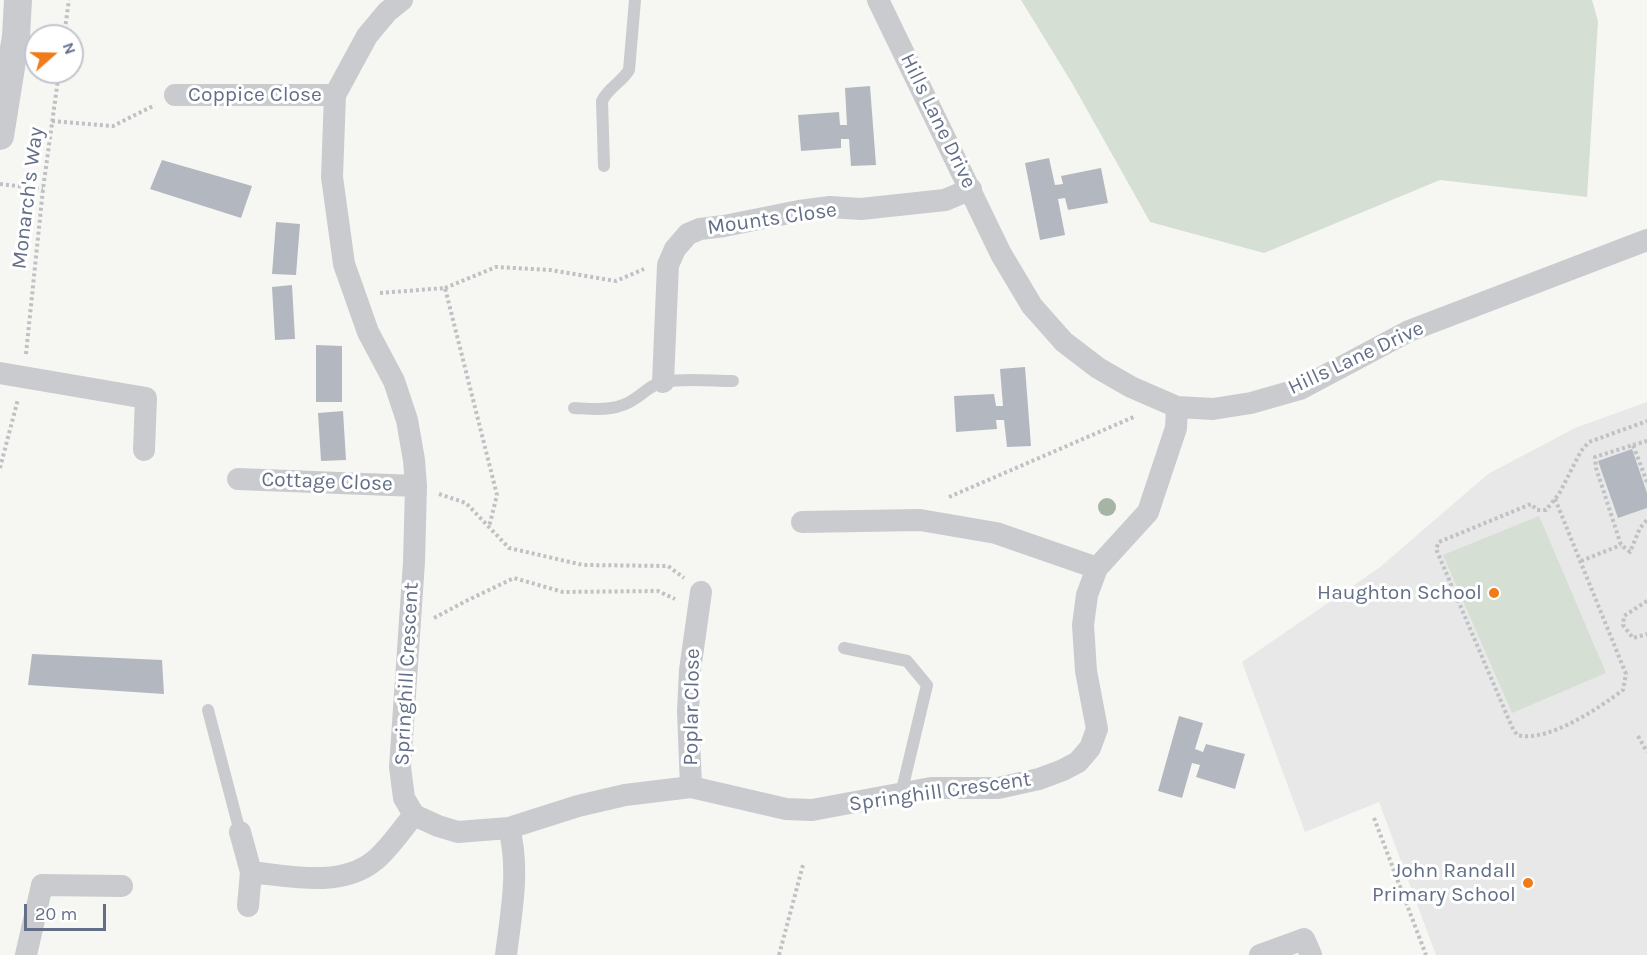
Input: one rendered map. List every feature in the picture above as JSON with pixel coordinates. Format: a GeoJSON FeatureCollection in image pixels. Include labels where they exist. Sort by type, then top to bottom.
{"type":"FeatureCollection","features":[{"type":"Feature","properties":{"kind":"street"},"geometry":{"type":"LineString","coordinates":[[0,136],[8,35],[18,0]]}},
{"type":"Feature","properties":{"kind":"street","name":"Springhill Crescent"},"geometry":{"type":"LineString","coordinates":[[402,0],[387,12],[367,36],[335,95],[332,177],[344,264],[368,332],[394,381],[407,420],[416,486],[400,767],[404,798],[414,815],[458,832],[509,828],[578,806],[625,795],[691,787],[786,809],[812,810],[931,788],[998,788],[1039,779],[1078,762],[1090,748],[1096,729],[1086,671],[1083,625],[1087,595],[1097,568],[1148,512],[1176,428],[1177,407]]}},
{"type":"Feature","properties":{"kind":"street","name":"Hills Lane Drive"},"geometry":{"type":"LineString","coordinates":[[878,0],[1001,254],[1032,306],[1064,342],[1098,368],[1131,387],[1177,407],[1213,409],[1300,389],[1409,331],[1647,240]]}},
{"type":"Feature","properties":{"kind":"street","name":"Coppice Close"},"geometry":{"type":"LineString","coordinates":[[175,95],[335,95]]}},
{"type":"Feature","properties":{"kind":"street","name":"Mounts Close"},"geometry":{"type":"LineString","coordinates":[[663,382],[668,264],[675,249],[688,234],[700,229],[799,210],[830,207],[861,209],[945,200],[971,189]]}},
{"type":"Feature","properties":{"kind":"street"},"geometry":{"type":"LineString","coordinates":[[0,373],[146,398],[144,450]]}},
{"type":"Feature","properties":{"kind":"street","name":"Cottage Close"},"geometry":{"type":"LineString","coordinates":[[238,479],[416,486]]}},
{"type":"Feature","properties":{"kind":"street"},"geometry":{"type":"LineString","coordinates":[[802,522],[920,520],[996,533],[1097,568]]}},
{"type":"Feature","properties":{"kind":"street","name":"Poplar Close"},"geometry":{"type":"LineString","coordinates":[[691,787],[689,691],[701,592]]}},
{"type":"Feature","properties":{"kind":"street"},"geometry":{"type":"LineString","coordinates":[[251,872],[329,878],[354,872],[373,862],[414,815]]}},
{"type":"Feature","properties":{"kind":"street"},"geometry":{"type":"LineString","coordinates":[[506,955],[515,850],[509,828]]}},
{"type":"Feature","properties":{"kind":"street"},"geometry":{"type":"LineString","coordinates":[[240,832],[251,872],[248,906]]}},
{"type":"Feature","properties":{"kind":"street"},"geometry":{"type":"LineString","coordinates":[[26,955],[42,885],[122,886]]}},
{"type":"Feature","properties":{"kind":"street"},"geometry":{"type":"LineString","coordinates":[[1260,955],[1304,939],[1311,955]]}},
{"type":"Feature","properties":{"kind":"lane"},"geometry":{"type":"LineString","coordinates":[[604,166],[602,101],[606,93],[624,78],[629,70],[635,0]]}},
{"type":"Feature","properties":{"kind":"lane"},"geometry":{"type":"LineString","coordinates":[[573,408],[610,409],[622,406],[651,386],[663,382],[733,381]]}},
{"type":"Feature","properties":{"kind":"lane"},"geometry":{"type":"LineString","coordinates":[[844,648],[907,661],[927,685],[900,794]]}},
{"type":"Feature","properties":{"kind":"lane"},"geometry":{"type":"LineString","coordinates":[[208,710],[240,832]]}},
{"type":"Feature","properties":{"kind":"path"},"geometry":{"type":"LineString","coordinates":[[66,24],[69,0]]}},
{"type":"Feature","properties":{"kind":"path","name":"Monarch's Way"},"geometry":{"type":"LineString","coordinates":[[0,468],[24,376],[43,189],[57,84]]}},
{"type":"Feature","properties":{"kind":"path"},"geometry":{"type":"LineString","coordinates":[[52,122],[113,126],[175,95]]}},
{"type":"Feature","properties":{"kind":"path"},"geometry":{"type":"LineString","coordinates":[[0,184],[43,189]]}},
{"type":"Feature","properties":{"kind":"path"},"geometry":{"type":"LineString","coordinates":[[354,296],[445,288],[496,267],[550,270],[616,281],[672,257]]}},
{"type":"Feature","properties":{"kind":"path"},"geometry":{"type":"LineString","coordinates":[[445,288],[497,495],[489,526]]}},
{"type":"Feature","properties":{"kind":"path"},"geometry":{"type":"LineString","coordinates":[[949,497],[1143,414]]}},
{"type":"Feature","properties":{"kind":"path"},"geometry":{"type":"LineString","coordinates":[[1555,499],[1626,675],[1623,690],[1590,714],[1544,734],[1524,737],[1517,735],[1436,549],[1439,542],[1531,504],[1537,510],[1546,510],[1555,499],[1581,451],[1589,442],[1647,421]]}},
{"type":"Feature","properties":{"kind":"path"},"geometry":{"type":"LineString","coordinates":[[1647,441],[1595,457],[1596,468],[1621,545],[1630,552],[1640,528],[1647,520]]}},
{"type":"Feature","properties":{"kind":"path"},"geometry":{"type":"LineString","coordinates":[[1633,445],[1647,482]]}},
{"type":"Feature","properties":{"kind":"path"},"geometry":{"type":"LineString","coordinates":[[416,486],[466,503],[509,548],[583,565],[668,566],[701,592]]}},
{"type":"Feature","properties":{"kind":"path"},"geometry":{"type":"LineString","coordinates":[[1581,561],[1621,545]]}},
{"type":"Feature","properties":{"kind":"path"},"geometry":{"type":"LineString","coordinates":[[409,632],[514,578],[563,592],[658,591],[676,599],[697,620]]}},
{"type":"Feature","properties":{"kind":"path"},"geometry":{"type":"LineString","coordinates":[[1647,601],[1624,616],[1623,626],[1633,638],[1647,634]]}},
{"type":"Feature","properties":{"kind":"path"},"geometry":{"type":"LineString","coordinates":[[1638,736],[1647,752]]}},
{"type":"Feature","properties":{"kind":"path"},"geometry":{"type":"LineString","coordinates":[[1374,818],[1425,955]]}},
{"type":"Feature","properties":{"kind":"path"},"geometry":{"type":"LineString","coordinates":[[779,955],[804,866]]}},
{"type":"Feature","properties":{"kind":"shaded area"},"geometry":{"type":"Polygon","coordinates":[[[1021,0],[1592,0],[1598,21],[1587,197],[1440,180],[1264,253],[1150,222],[1072,83],[1021,0]]]}},
{"type":"Feature","properties":{"kind":"shaded area","name":"Haughton School"},"geometry":{"type":"Polygon","coordinates":[[[1647,402],[1647,955],[1436,955],[1379,802],[1305,832],[1242,662],[1379,568],[1488,474],[1575,428],[1647,402]]]}},
{"type":"Feature","properties":{"kind":"shaded area"},"geometry":{"type":"Polygon","coordinates":[[[1539,516],[1606,673],[1512,713],[1443,555],[1539,516]]]}},
{"type":"Feature","properties":{"kind":"building"},"geometry":{"type":"Polygon","coordinates":[[[870,86],[876,165],[851,166],[849,139],[841,139],[841,148],[801,151],[798,115],[839,112],[840,125],[847,125],[845,88],[870,86]]]}},
{"type":"Feature","properties":{"kind":"building"},"geometry":{"type":"Polygon","coordinates":[[[1049,158],[1055,185],[1063,184],[1061,176],[1101,168],[1108,203],[1068,210],[1065,198],[1058,199],[1065,235],[1040,240],[1025,163],[1049,158]]]}},
{"type":"Feature","properties":{"kind":"building"},"geometry":{"type":"Polygon","coordinates":[[[162,160],[252,186],[241,218],[150,189],[162,160]]]}},
{"type":"Feature","properties":{"kind":"building"},"geometry":{"type":"Polygon","coordinates":[[[276,222],[300,224],[296,275],[272,274],[276,222]]]}},
{"type":"Feature","properties":{"kind":"building"},"geometry":{"type":"Polygon","coordinates":[[[292,285],[295,339],[275,340],[272,287],[292,285]]]}},
{"type":"Feature","properties":{"kind":"building"},"geometry":{"type":"Polygon","coordinates":[[[316,345],[342,346],[342,402],[316,402],[316,345]]]}},
{"type":"Feature","properties":{"kind":"building"},"geometry":{"type":"Polygon","coordinates":[[[1025,367],[1031,446],[1007,447],[1004,420],[996,420],[997,429],[956,432],[954,396],[994,394],[996,406],[1003,406],[1000,369],[1025,367]]]}},
{"type":"Feature","properties":{"kind":"building"},"geometry":{"type":"Polygon","coordinates":[[[343,411],[346,460],[321,461],[318,413],[343,411]]]}},
{"type":"Feature","properties":{"kind":"building"},"geometry":{"type":"Polygon","coordinates":[[[1632,449],[1647,493],[1647,508],[1618,518],[1598,461],[1632,449]]]}},
{"type":"Feature","properties":{"kind":"building"},"geometry":{"type":"Polygon","coordinates":[[[32,654],[162,660],[164,694],[28,685],[32,654]]]}},
{"type":"Feature","properties":{"kind":"building"},"geometry":{"type":"Polygon","coordinates":[[[1179,716],[1203,723],[1195,749],[1203,752],[1206,744],[1245,754],[1235,789],[1196,777],[1200,765],[1192,763],[1182,798],[1158,791],[1179,716]]]}},
{"type":"Feature","properties":{"kind":"place","name":"Haughton School"},"geometry":{"type":"Point","coordinates":[1494,593]}},
{"type":"Feature","properties":{"kind":"place","name":"John Randall Primary School"},"geometry":{"type":"Point","coordinates":[1528,883]}}]}
